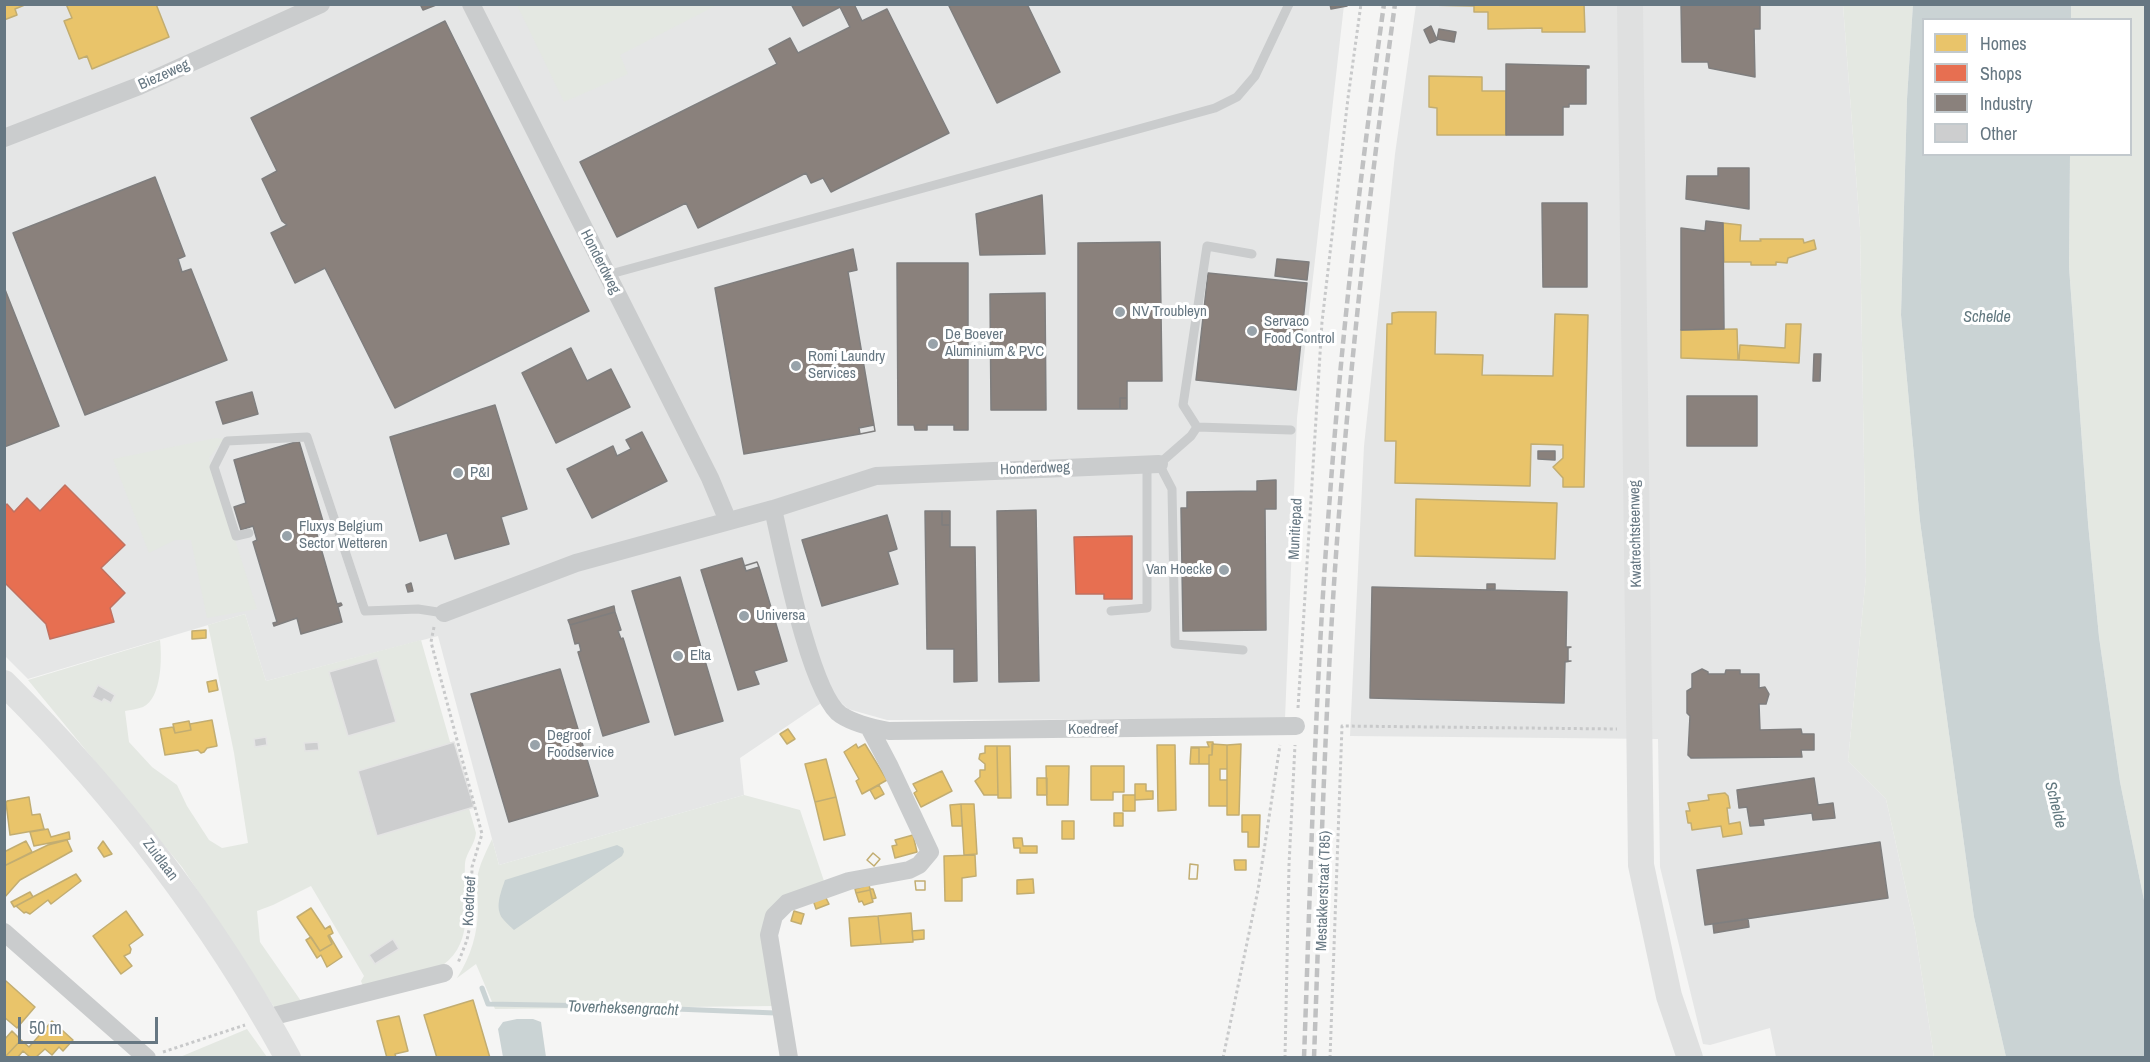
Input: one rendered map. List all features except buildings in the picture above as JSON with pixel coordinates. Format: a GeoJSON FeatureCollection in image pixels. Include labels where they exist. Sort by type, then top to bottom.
{"type":"FeatureCollection","features":[{"type":"Feature","properties":{"kind":"street","name":"Biezeweg"},"geometry":{"type":"LineString","coordinates":[[4,138],[139,86],[321,4]]}},
{"type":"Feature","properties":{"kind":"street","name":"Honderdweg"},"geometry":{"type":"LineString","coordinates":[[471,4],[710,478],[728,521]]}},
{"type":"Feature","properties":{"kind":"street","name":"Kwatrechtsteenweg"},"geometry":{"type":"LineString","coordinates":[[1630,4],[1641,866],[1669,996],[1690,1058]]}},
{"type":"Feature","properties":{"kind":"street","name":"Honderdweg"},"geometry":{"type":"LineString","coordinates":[[444,613],[576,563],[773,509],[876,476],[1153,464]]}},
{"type":"Feature","properties":{"kind":"street"},"geometry":{"type":"LineString","coordinates":[[773,509],[796,608],[817,679],[827,698],[840,715],[869,727],[930,852],[919,865],[909,870],[849,881],[787,903],[774,916],[769,935],[789,1058]]}},
{"type":"Feature","properties":{"kind":"street","name":"Zuidlaan"},"geometry":{"type":"LineString","coordinates":[[4,683],[90,774],[156,852],[206,921],[288,1058]]}},
{"type":"Feature","properties":{"kind":"street","name":"Koedreef"},"geometry":{"type":"LineString","coordinates":[[869,727],[889,731],[1289,727]]}},
{"type":"Feature","properties":{"kind":"street"},"geometry":{"type":"LineString","coordinates":[[4,932],[146,1057]]}},
{"type":"Feature","properties":{"kind":"street"},"geometry":{"type":"LineString","coordinates":[[266,1018],[444,974]]}},
{"type":"Feature","properties":{"kind":"lane"},"geometry":{"type":"LineString","coordinates":[[607,275],[1215,108],[1237,98],[1255,76],[1289,4]]}},
{"type":"Feature","properties":{"kind":"lane"},"geometry":{"type":"LineString","coordinates":[[1197,428],[1183,405],[1207,246],[1252,254]]}},
{"type":"Feature","properties":{"kind":"lane"},"geometry":{"type":"LineString","coordinates":[[1197,428],[1291,430]]}},
{"type":"Feature","properties":{"kind":"lane"},"geometry":{"type":"LineString","coordinates":[[1153,464],[1191,436],[1197,428]]}},
{"type":"Feature","properties":{"kind":"lane"},"geometry":{"type":"LineString","coordinates":[[249,534],[236,536],[214,468],[227,441],[308,437],[365,612],[418,609],[444,613]]}},
{"type":"Feature","properties":{"kind":"lane"},"geometry":{"type":"LineString","coordinates":[[1111,610],[1147,608],[1153,464]]}},
{"type":"Feature","properties":{"kind":"lane"},"geometry":{"type":"LineString","coordinates":[[1153,464],[1172,489],[1175,644],[1244,651]]}},
{"type":"Feature","properties":{"kind":"path","name":"Munitiepad"},"geometry":{"type":"LineString","coordinates":[[1285,1058],[1289,727],[1322,322],[1361,4]]}},
{"type":"Feature","properties":{"kind":"path","name":"Koedreef"},"geometry":{"type":"LineString","coordinates":[[444,613],[434,627],[431,642],[482,834],[472,867],[471,920],[467,940],[459,962],[444,974]]}},
{"type":"Feature","properties":{"kind":"path","name":"Mestakkerstraat (T85)"},"geometry":{"type":"LineString","coordinates":[[1330,1058],[1342,726],[1639,729]]}},
{"type":"Feature","properties":{"kind":"path"},"geometry":{"type":"LineString","coordinates":[[1223,1058],[1289,727]]}},
{"type":"Feature","properties":{"kind":"path"},"geometry":{"type":"LineString","coordinates":[[146,1057],[266,1018]]}},
{"type":"Feature","properties":{"kind":"shaded area"},"geometry":{"type":"Polygon","coordinates":[[[5,5],[1344,5],[1297,418],[1285,719],[887,720],[848,709],[833,695],[740,758],[744,795],[499,865],[438,636],[266,681],[245,614],[28,679],[5,656],[5,5]]]}},
{"type":"Feature","properties":{"kind":"shaded area"},"geometry":{"type":"Polygon","coordinates":[[[517,5],[717,5],[620,55],[628,74],[564,102],[517,5]]]}},
{"type":"Feature","properties":{"kind":"shaded area"},"geometry":{"type":"Polygon","coordinates":[[[1416,5],[1843,5],[1860,228],[1866,576],[1848,761],[1886,799],[1915,930],[1934,1057],[1776,1057],[1770,1028],[1710,1045],[1703,1044],[1660,867],[1658,739],[1350,736],[1364,446],[1395,154],[1416,5]]]}},
{"type":"Feature","properties":{"kind":"shaded area"},"geometry":{"type":"Polygon","coordinates":[[[1843,5],[1913,5],[1907,99],[1901,315],[1920,521],[1974,917],[2006,1057],[1934,1057],[1915,930],[1886,799],[1848,761],[1866,576],[1860,228],[1843,5]]]}},
{"type":"Feature","properties":{"kind":"shaded area"},"geometry":{"type":"Polygon","coordinates":[[[2071,5],[2145,5],[2145,905],[2120,782],[2099,637],[2069,267],[2070,156],[2132,156],[2132,18],[2071,18],[2071,5]]]}},
{"type":"Feature","properties":{"kind":"shaded area"},"geometry":{"type":"Polygon","coordinates":[[[216,438],[224,439],[209,458],[257,609],[207,618],[191,540],[175,540],[149,553],[113,459],[216,438]]]}},
{"type":"Feature","properties":{"kind":"shaded area"},"geometry":{"type":"Polygon","coordinates":[[[245,614],[266,681],[421,640],[476,833],[465,863],[464,932],[453,955],[443,965],[363,986],[361,981],[364,976],[311,886],[257,911],[260,942],[301,1001],[276,1010],[182,867],[28,680],[160,640],[161,666],[154,695],[143,707],[125,711],[129,742],[152,767],[177,785],[187,806],[209,840],[222,848],[248,843],[234,753],[208,625],[245,614]]]}},
{"type":"Feature","properties":{"kind":"shaded area"},"geometry":{"type":"Polygon","coordinates":[[[744,795],[800,810],[824,881],[776,905],[774,1006],[495,1009],[476,964],[457,978],[470,953],[475,935],[478,917],[477,879],[492,839],[499,865],[744,795]]]}},
{"type":"Feature","properties":{"kind":"shaded area"},"geometry":{"type":"Polygon","coordinates":[[[247,1029],[267,1057],[180,1057],[247,1029]]]}},
{"type":"Feature","properties":{"kind":"water","name":"Schelde"},"geometry":{"type":"Polygon","coordinates":[[[1913,4],[2071,5],[2071,18],[1922,18],[1922,156],[2070,156],[2069,267],[2099,637],[2120,782],[2145,905],[2145,1057],[2006,1057],[1974,917],[1920,521],[1901,315],[1907,99],[1913,4]]]}},
{"type":"Feature","properties":{"kind":"water"},"geometry":{"type":"Polygon","coordinates":[[[617,845],[623,848],[622,856],[514,930],[500,915],[500,895],[505,880],[617,845]]]}},
{"type":"Feature","properties":{"kind":"water"},"geometry":{"type":"Polygon","coordinates":[[[533,1019],[541,1022],[546,1057],[503,1057],[498,1029],[503,1022],[533,1019]]]}},
{"type":"Feature","properties":{"kind":"waterway","name":"Toverheksengracht"},"geometry":{"type":"LineString","coordinates":[[482,988],[488,1004],[775,1013]]}},
{"type":"Feature","properties":{"kind":"railway"},"geometry":{"type":"LineString","coordinates":[[1304,1058],[1317,706],[1330,495],[1353,250],[1384,4]]}},
{"type":"Feature","properties":{"kind":"railway"},"geometry":{"type":"LineString","coordinates":[[1314,1058],[1328,691],[1340,498],[1360,286],[1395,4]]}},
{"type":"Feature","properties":{"kind":"place","name":"NV Troubleyn"},"geometry":{"type":"Point","coordinates":[1120,312]}},
{"type":"Feature","properties":{"kind":"place","name":"Servaco Food Control"},"geometry":{"type":"Point","coordinates":[1252,331]}},
{"type":"Feature","properties":{"kind":"place","name":"De Boever Aluminium & PVC"},"geometry":{"type":"Point","coordinates":[933,344]}},
{"type":"Feature","properties":{"kind":"place","name":"Romi Laundry Services"},"geometry":{"type":"Point","coordinates":[796,366]}},
{"type":"Feature","properties":{"kind":"place","name":"P&I"},"geometry":{"type":"Point","coordinates":[458,473]}},
{"type":"Feature","properties":{"kind":"place","name":"Fluxys Belgium Sector Wetteren"},"geometry":{"type":"Point","coordinates":[287,536]}},
{"type":"Feature","properties":{"kind":"place","name":"Van Hoecke"},"geometry":{"type":"Point","coordinates":[1224,570]}},
{"type":"Feature","properties":{"kind":"place","name":"Universa"},"geometry":{"type":"Point","coordinates":[744,616]}},
{"type":"Feature","properties":{"kind":"place","name":"Elta"},"geometry":{"type":"Point","coordinates":[678,656]}},
{"type":"Feature","properties":{"kind":"place","name":"Degroof Foodservice"},"geometry":{"type":"Point","coordinates":[535,745]}}]}
